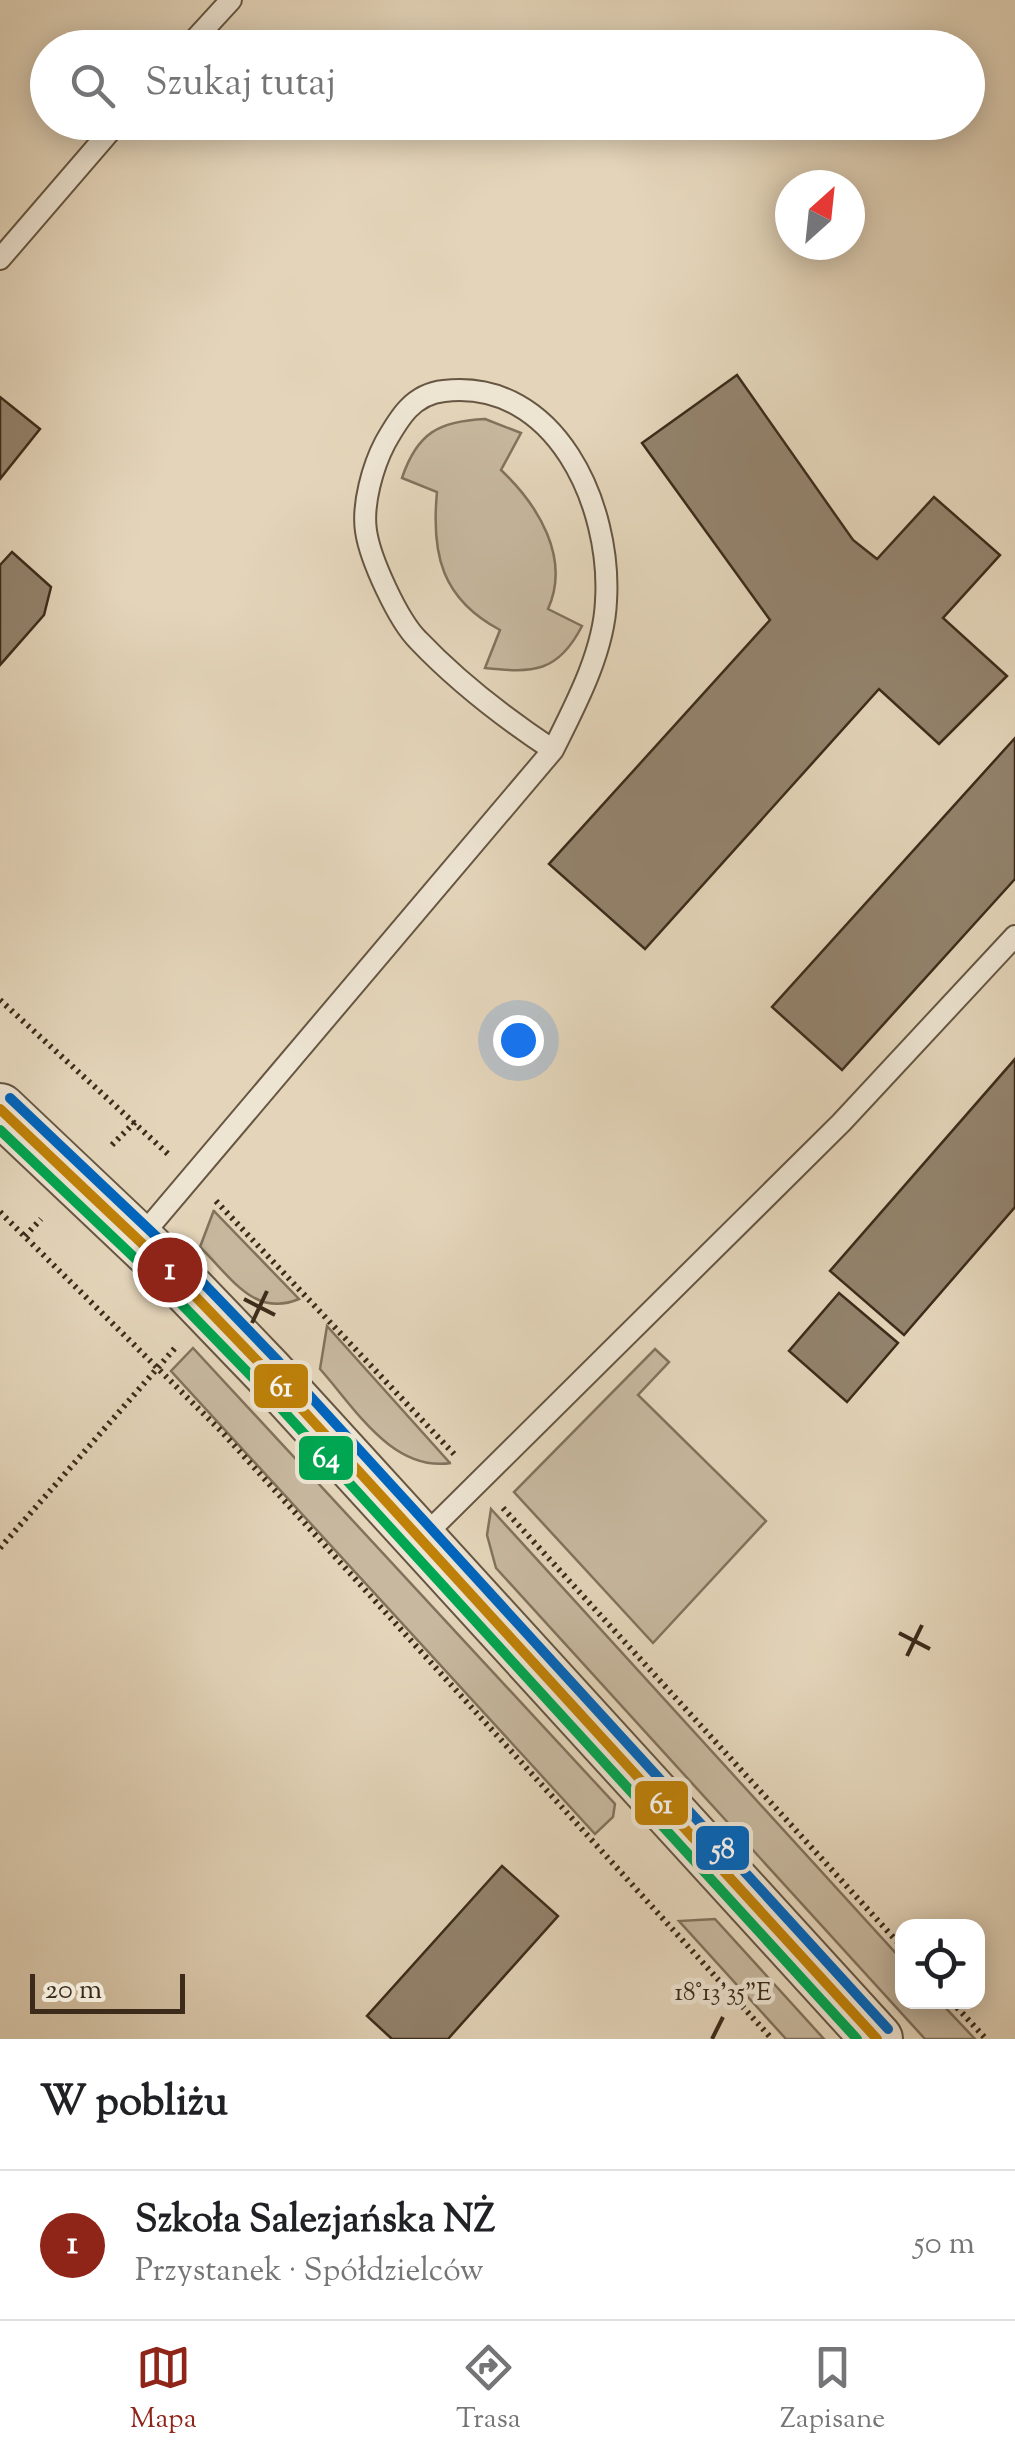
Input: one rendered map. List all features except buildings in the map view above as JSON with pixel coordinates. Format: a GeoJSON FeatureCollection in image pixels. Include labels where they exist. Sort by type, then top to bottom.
{"type":"FeatureCollection","features":[{"type":"Feature","properties":{"kind":"street"},"geometry":{"type":"LineString","coordinates":[[0,1109],[210,1310],[877,2039]]}},
{"type":"Feature","properties":{"kind":"lane"},"geometry":{"type":"LineString","coordinates":[[204,30],[231,0]]}},
{"type":"Feature","properties":{"kind":"lane"},"geometry":{"type":"LineString","coordinates":[[0,258],[102,140]]}},
{"type":"Feature","properties":{"kind":"lane"},"geometry":{"type":"LineString","coordinates":[[139,1239],[553,750],[581,694],[606,604],[603,527],[577,467],[544,422],[494,392],[441,390],[404,408],[374,464],[366,530],[384,581],[415,638],[516,726],[553,750]]}},
{"type":"Feature","properties":{"kind":"lane"},"geometry":{"type":"LineString","coordinates":[[421,1539],[840,1122],[1015,936]]}},
{"type":"Feature","properties":{"kind":"path"},"geometry":{"type":"LineString","coordinates":[[0,1212],[234,1446],[772,2039]]}},
{"type":"Feature","properties":{"kind":"path"},"geometry":{"type":"LineString","coordinates":[[0,1548],[210,1310]]}},
{"type":"Feature","properties":{"kind":"path"},"geometry":{"type":"LineString","coordinates":[[958,2009],[986,2039]]}},
{"type":"Feature","properties":{"kind":"shaded area"},"geometry":{"type":"Polygon","coordinates":[[[485,419],[521,433],[501,470],[527,499],[547,534],[556,571],[548,609],[582,626],[563,653],[530,669],[485,668],[500,630],[465,604],[444,573],[436,536],[437,492],[402,478],[415,450],[432,432],[455,423],[485,419]]]}},
{"type":"Feature","properties":{"kind":"shaded area"},"geometry":{"type":"Polygon","coordinates":[[[214,1210],[299,1299],[269,1303],[256,1299],[200,1247],[214,1210]]]}},
{"type":"Feature","properties":{"kind":"shaded area"},"geometry":{"type":"Polygon","coordinates":[[[327,1326],[451,1463],[411,1458],[361,1418],[320,1369],[327,1326]]]}},
{"type":"Feature","properties":{"kind":"shaded area"},"geometry":{"type":"Polygon","coordinates":[[[193,1348],[615,1804],[613,1817],[595,1834],[171,1371],[193,1348]]]}},
{"type":"Feature","properties":{"kind":"shaded area"},"geometry":{"type":"Polygon","coordinates":[[[655,1349],[669,1362],[638,1395],[766,1521],[653,1643],[514,1492],[655,1349]]]}},
{"type":"Feature","properties":{"kind":"shaded area"},"geometry":{"type":"Polygon","coordinates":[[[491,1509],[895,1952],[895,2006],[496,1568],[487,1535],[491,1509]]]}},
{"type":"Feature","properties":{"kind":"shaded area"},"geometry":{"type":"Polygon","coordinates":[[[715,1919],[824,2039],[786,2039],[679,1921],[715,1919]]]}},
{"type":"Feature","properties":{"kind":"shaded area"},"geometry":{"type":"Polygon","coordinates":[[[898,2009],[947,2009],[975,2039],[925,2039],[898,2009]]]}},
{"type":"Feature","properties":{"kind":"transit line","name":"58"},"geometry":{"type":"LineString","coordinates":[[10,1098],[180,1259],[279,1362],[888,2029]]}},
{"type":"Feature","properties":{"kind":"transit line","name":"61"},"geometry":{"type":"LineString","coordinates":[[0,1109],[170,1270],[268,1372],[877,2039]]}},
{"type":"Feature","properties":{"kind":"transit line","name":"64"},"geometry":{"type":"LineString","coordinates":[[0,1130],[159,1281],[257,1382],[857,2039]]}},
{"type":"Feature","properties":{"kind":"place","name":"Szkoła Salezjańska NŻ"},"geometry":{"type":"Point","coordinates":[170,1270]}}]}
